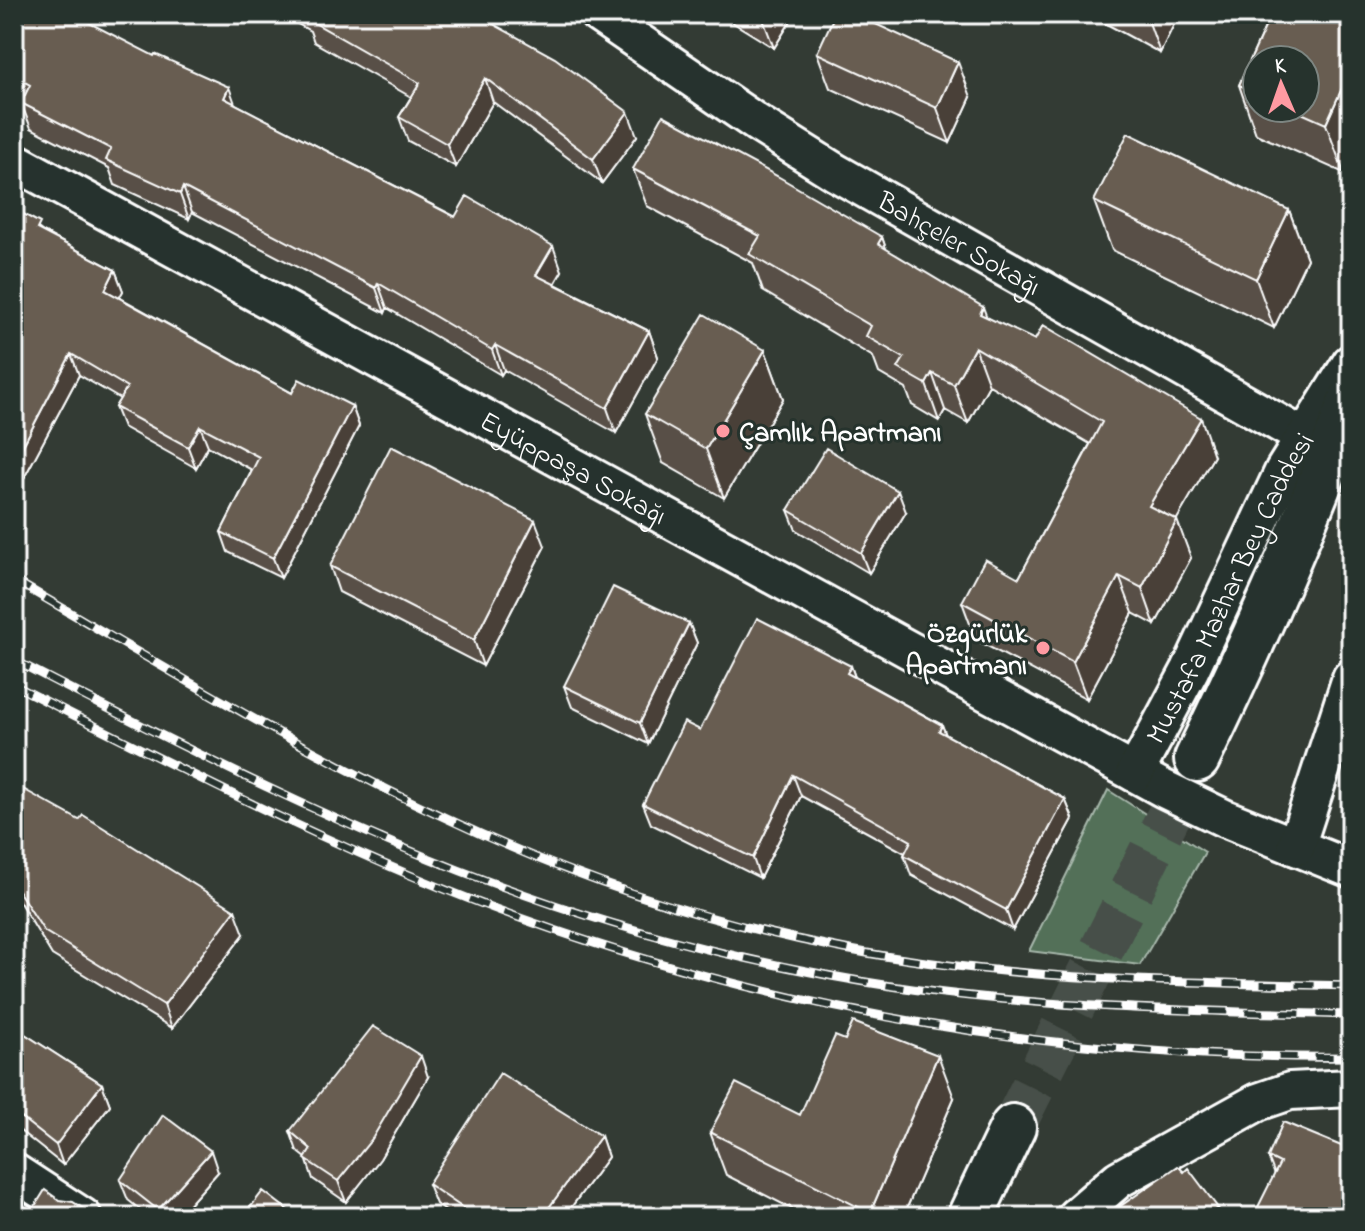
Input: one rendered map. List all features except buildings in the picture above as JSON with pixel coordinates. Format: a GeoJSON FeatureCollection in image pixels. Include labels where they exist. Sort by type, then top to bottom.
{"type":"FeatureCollection","features":[{"type":"Feature","properties":{"kind":"main road","name":"Mustafa Mazhar Bey Caddesi"},"geometry":{"type":"LineString","coordinates":[[1197,759],[1271,599],[1318,445],[1351,400]]}},
{"type":"Feature","properties":{"kind":"main road"},"geometry":{"type":"LineString","coordinates":[[970,1217],[1013,1127]]}},
{"type":"Feature","properties":{"kind":"street","name":"Bahçeler Sokağı"},"geometry":{"type":"LineString","coordinates":[[598,14],[757,123],[835,172],[1318,445]]}},
{"type":"Feature","properties":{"kind":"street","name":"Eyüppaşa Sokağı"},"geometry":{"type":"LineString","coordinates":[[14,161],[1135,773],[1224,818],[1344,863]]}},
{"type":"Feature","properties":{"kind":"street","name":"Mustafa Mazhar Bey Caddesi"},"geometry":{"type":"LineString","coordinates":[[1135,773],[1196,658],[1284,470],[1318,445],[1351,363]]}},
{"type":"Feature","properties":{"kind":"street"},"geometry":{"type":"LineString","coordinates":[[1296,847],[1351,678]]}},
{"type":"Feature","properties":{"kind":"street"},"geometry":{"type":"LineString","coordinates":[[1075,1217],[1119,1179],[1258,1102],[1290,1091],[1351,1088]]}},
{"type":"Feature","properties":{"kind":"street"},"geometry":{"type":"LineString","coordinates":[[17,1181],[83,1217]]}},
{"type":"Feature","properties":{"kind":"green space"},"geometry":{"type":"Polygon","coordinates":[[[1108,790],[1205,852],[1140,965],[1029,951],[1108,790]]]}},
{"type":"Feature","properties":{"kind":"tunnel"},"geometry":{"type":"LineString","coordinates":[[1013,1127],[1197,759]]}},
{"type":"Feature","properties":{"kind":"railway"},"geometry":{"type":"LineString","coordinates":[[14,580],[227,704],[390,791],[542,860],[692,912],[845,949],[971,968],[1097,978],[1351,986]]}},
{"type":"Feature","properties":{"kind":"railway"},"geometry":{"type":"LineString","coordinates":[[14,660],[202,756],[395,844],[526,895],[667,939],[811,972],[945,993],[1080,1005],[1351,1015]]}},
{"type":"Feature","properties":{"kind":"railway"},"geometry":{"type":"LineString","coordinates":[[14,685],[263,809],[390,867],[520,918],[722,980],[825,1005],[1034,1039],[1139,1050],[1245,1056],[1351,1057]]}},
{"type":"Feature","properties":{"kind":"place","name":"Çamlık Apartmanı"},"geometry":{"type":"Point","coordinates":[723,431]}},
{"type":"Feature","properties":{"kind":"place","name":"Özgürlük Apartmanı"},"geometry":{"type":"Point","coordinates":[1043,648]}}]}
